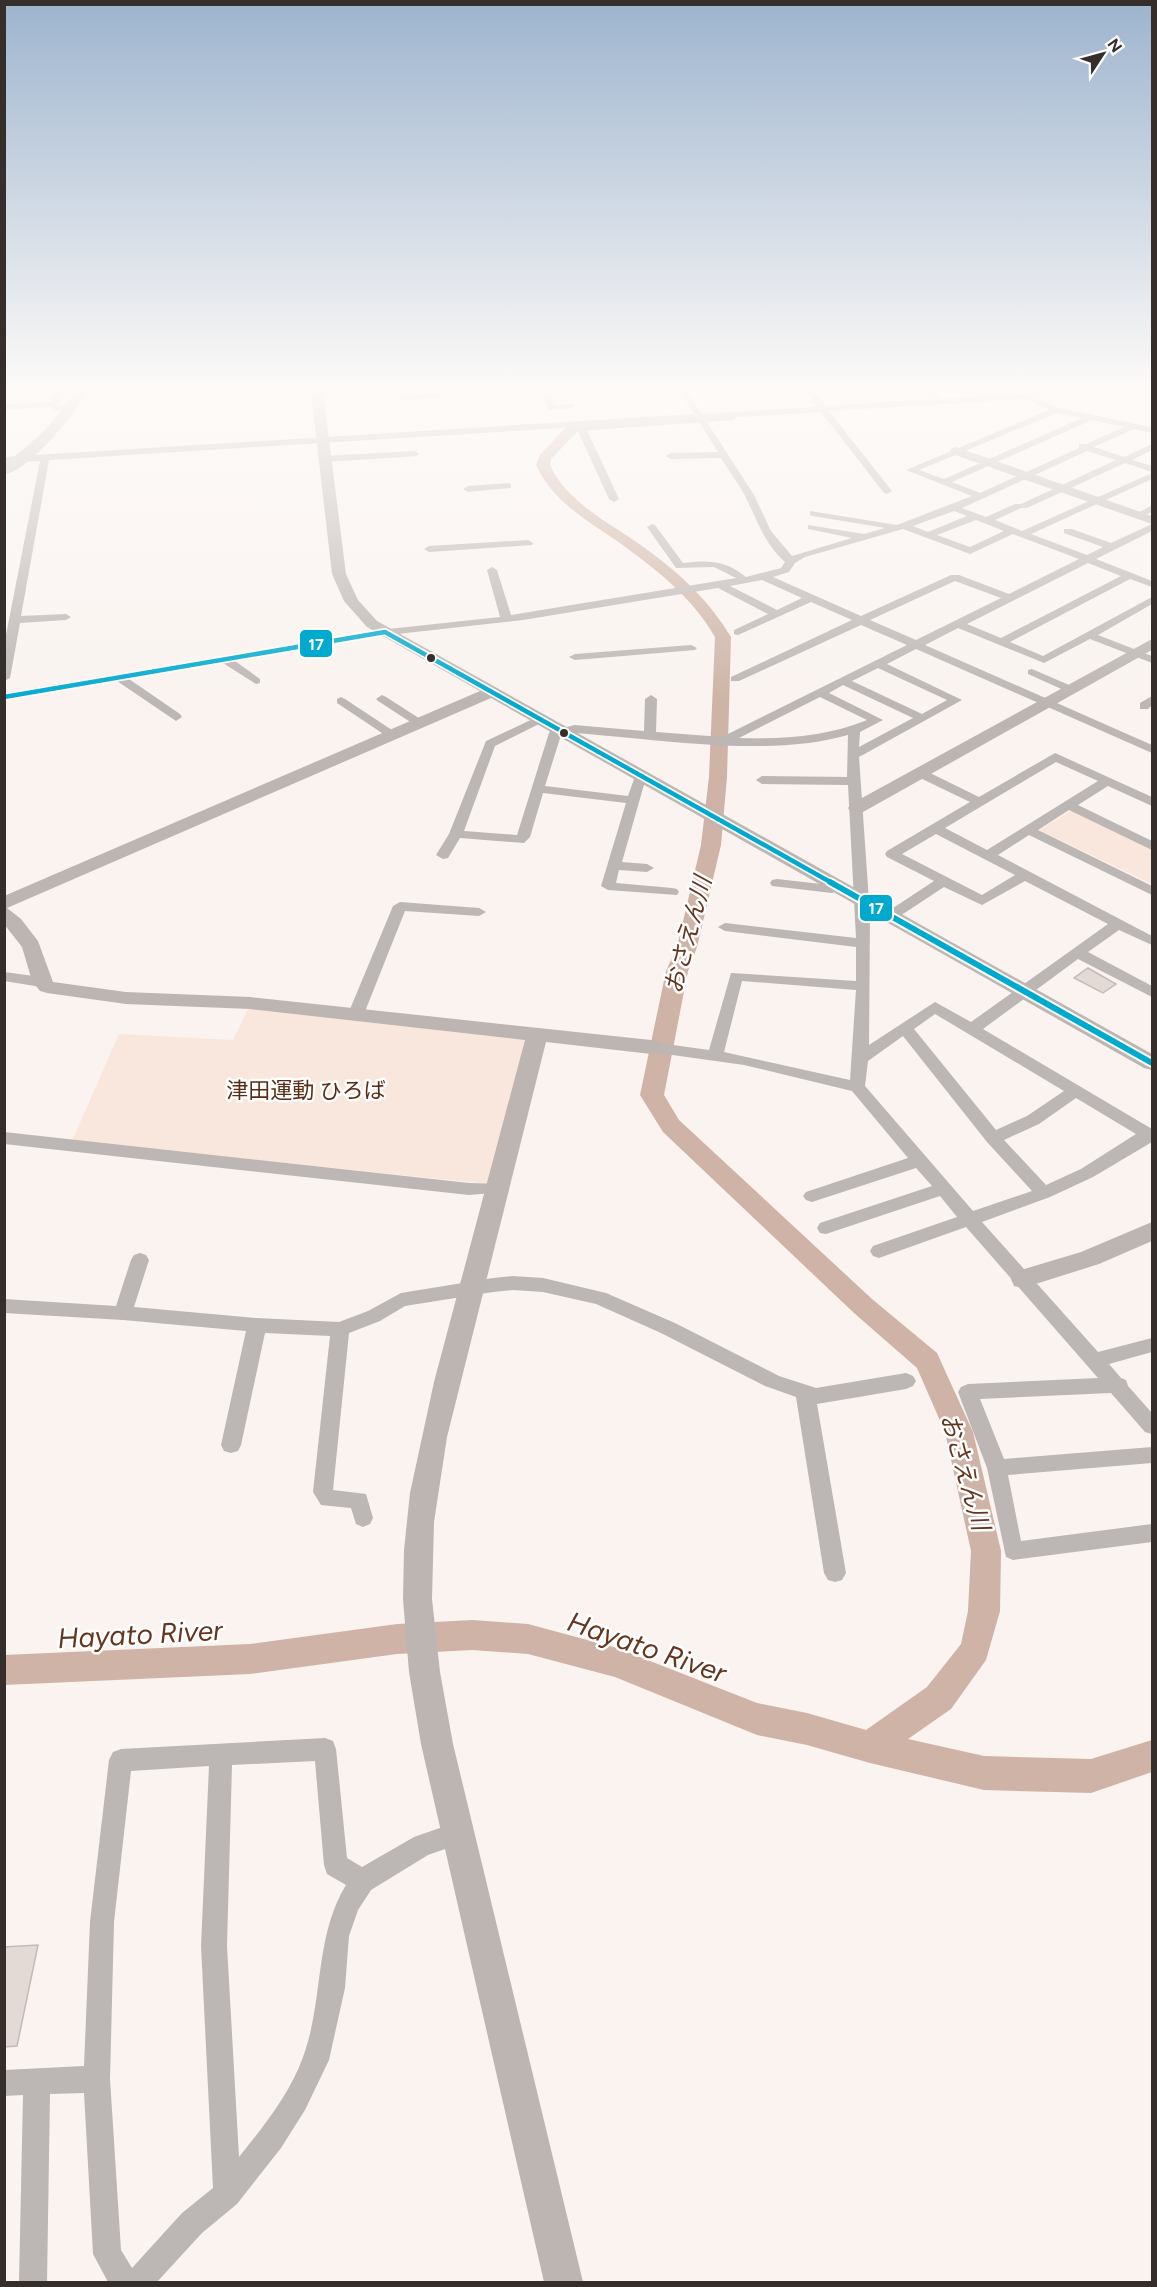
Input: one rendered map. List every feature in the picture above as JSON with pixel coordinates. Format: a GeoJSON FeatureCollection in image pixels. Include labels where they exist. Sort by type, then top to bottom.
{"type":"FeatureCollection","features":[{"type":"Feature","properties":{"kind":"street"},"geometry":{"type":"LineString","coordinates":[[4,678],[39,491]]}},
{"type":"Feature","properties":{"kind":"street"},"geometry":{"type":"LineString","coordinates":[[329,491],[339,573],[344,591],[362,614],[385,632],[1152,1063]]}},
{"type":"Feature","properties":{"kind":"street"},"geometry":{"type":"LineString","coordinates":[[610,491],[614,499]]}},
{"type":"Feature","properties":{"kind":"street"},"geometry":{"type":"LineString","coordinates":[[746,491],[771,536],[786,557],[792,561]]}},
{"type":"Feature","properties":{"kind":"street"},"geometry":{"type":"LineString","coordinates":[[966,491],[977,495]]}},
{"type":"Feature","properties":{"kind":"street"},"geometry":{"type":"LineString","coordinates":[[4,697],[385,632],[398,633],[506,618],[763,577],[785,570],[801,555],[954,508],[987,491]]}},
{"type":"Feature","properties":{"kind":"street"},"geometry":{"type":"LineString","coordinates":[[987,520],[1060,491]]}},
{"type":"Feature","properties":{"kind":"street"},"geometry":{"type":"LineString","coordinates":[[1069,491],[1152,520]]}},
{"type":"Feature","properties":{"kind":"street"},"geometry":{"type":"LineString","coordinates":[[813,513],[901,526],[970,551],[1119,491]]}},
{"type":"Feature","properties":{"kind":"street"},"geometry":{"type":"LineString","coordinates":[[954,508],[1152,584]]}},
{"type":"Feature","properties":{"kind":"street"},"geometry":{"type":"LineString","coordinates":[[1139,515],[1152,508]]}},
{"type":"Feature","properties":{"kind":"street"},"geometry":{"type":"LineString","coordinates":[[896,516],[919,520]]}},
{"type":"Feature","properties":{"kind":"street"},"geometry":{"type":"LineString","coordinates":[[929,535],[976,516]]}},
{"type":"Feature","properties":{"kind":"street"},"geometry":{"type":"LineString","coordinates":[[652,527],[680,566],[719,563],[728,566],[744,580]]}},
{"type":"Feature","properties":{"kind":"street"},"geometry":{"type":"LineString","coordinates":[[811,527],[864,537]]}},
{"type":"Feature","properties":{"kind":"street"},"geometry":{"type":"LineString","coordinates":[[725,740],[1152,527]]}},
{"type":"Feature","properties":{"kind":"street"},"geometry":{"type":"LineString","coordinates":[[1068,531],[1112,548]]}},
{"type":"Feature","properties":{"kind":"street"},"geometry":{"type":"LineString","coordinates":[[482,535],[518,533]]}},
{"type":"Feature","properties":{"kind":"street"},"geometry":{"type":"LineString","coordinates":[[429,549],[528,543]]}},
{"type":"Feature","properties":{"kind":"street"},"geometry":{"type":"LineString","coordinates":[[492,570],[506,618]]}},
{"type":"Feature","properties":{"kind":"street"},"geometry":{"type":"LineString","coordinates":[[1001,642],[1130,575]]}},
{"type":"Feature","properties":{"kind":"street"},"geometry":{"type":"LineString","coordinates":[[763,577],[1152,749]]}},
{"type":"Feature","properties":{"kind":"street"},"geometry":{"type":"LineString","coordinates":[[735,679],[955,577],[1011,598]]}},
{"type":"Feature","properties":{"kind":"street"},"geometry":{"type":"LineString","coordinates":[[720,584],[777,614]]}},
{"type":"Feature","properties":{"kind":"street"},"geometry":{"type":"LineString","coordinates":[[738,632],[811,598]]}},
{"type":"Feature","properties":{"kind":"street"},"geometry":{"type":"LineString","coordinates":[[958,624],[1044,660],[1152,600]]}},
{"type":"Feature","properties":{"kind":"street"},"geometry":{"type":"LineString","coordinates":[[15,620],[66,617]]}},
{"type":"Feature","properties":{"kind":"street"},"geometry":{"type":"LineString","coordinates":[[1089,635],[1152,660]]}},
{"type":"Feature","properties":{"kind":"street"},"geometry":{"type":"LineString","coordinates":[[857,808],[1152,644]]}},
{"type":"Feature","properties":{"kind":"street"},"geometry":{"type":"LineString","coordinates":[[575,657],[691,648]]}},
{"type":"Feature","properties":{"kind":"street"},"geometry":{"type":"LineString","coordinates":[[225,659],[256,681]]}},
{"type":"Feature","properties":{"kind":"street"},"geometry":{"type":"LineString","coordinates":[[852,756],[956,700],[878,664]]}},
{"type":"Feature","properties":{"kind":"street"},"geometry":{"type":"LineString","coordinates":[[1032,672],[1072,690]]}},
{"type":"Feature","properties":{"kind":"street"},"geometry":{"type":"LineString","coordinates":[[120,678],[176,717]]}},
{"type":"Feature","properties":{"kind":"street"},"geometry":{"type":"LineString","coordinates":[[843,681],[922,718]]}},
{"type":"Feature","properties":{"kind":"street"},"geometry":{"type":"LineString","coordinates":[[4,903],[490,692]]}},
{"type":"Feature","properties":{"kind":"street"},"geometry":{"type":"LineString","coordinates":[[561,731],[574,729],[780,743],[854,732],[877,720],[820,693]]}},
{"type":"Feature","properties":{"kind":"street"},"geometry":{"type":"LineString","coordinates":[[382,699],[419,722]]}},
{"type":"Feature","properties":{"kind":"street"},"geometry":{"type":"LineString","coordinates":[[650,735],[651,699]]}},
{"type":"Feature","properties":{"kind":"street"},"geometry":{"type":"LineString","coordinates":[[1152,700],[1144,706],[1152,709]]}},
{"type":"Feature","properties":{"kind":"street"},"geometry":{"type":"LineString","coordinates":[[341,701],[392,734]]}},
{"type":"Feature","properties":{"kind":"street"},"geometry":{"type":"LineString","coordinates":[[442,855],[456,834],[490,744],[541,720]]}},
{"type":"Feature","properties":{"kind":"street"},"geometry":{"type":"LineString","coordinates":[[456,834],[519,840],[523,837],[537,789],[561,731]]}},
{"type":"Feature","properties":{"kind":"street"},"geometry":{"type":"LineString","coordinates":[[854,732],[852,756],[862,899],[861,1058],[857,1087]]}},
{"type":"Feature","properties":{"kind":"street"},"geometry":{"type":"LineString","coordinates":[[1025,875],[982,901],[892,854],[1054,757],[1152,802]]}},
{"type":"Feature","properties":{"kind":"street"},"geometry":{"type":"LineString","coordinates":[[920,773],[979,802]]}},
{"type":"Feature","properties":{"kind":"street"},"geometry":{"type":"LineString","coordinates":[[641,774],[608,886],[672,892]]}},
{"type":"Feature","properties":{"kind":"street"},"geometry":{"type":"LineString","coordinates":[[762,780],[854,781]]}},
{"type":"Feature","properties":{"kind":"street"},"geometry":{"type":"LineString","coordinates":[[987,856],[1107,781]]}},
{"type":"Feature","properties":{"kind":"street"},"geometry":{"type":"LineString","coordinates":[[537,789],[633,800]]}},
{"type":"Feature","properties":{"kind":"street"},"geometry":{"type":"LineString","coordinates":[[1068,805],[1152,846]]}},
{"type":"Feature","properties":{"kind":"street"},"geometry":{"type":"LineString","coordinates":[[935,828],[1152,940]]}},
{"type":"Feature","properties":{"kind":"street"},"geometry":{"type":"LineString","coordinates":[[1029,830],[1152,891]]}},
{"type":"Feature","properties":{"kind":"street"},"geometry":{"type":"LineString","coordinates":[[614,866],[647,868]]}},
{"type":"Feature","properties":{"kind":"street"},"geometry":{"type":"LineString","coordinates":[[892,915],[944,881]]}},
{"type":"Feature","properties":{"kind":"street"},"geometry":{"type":"LineString","coordinates":[[777,883],[832,889],[838,886]]}},
{"type":"Feature","properties":{"kind":"street"},"geometry":{"type":"LineString","coordinates":[[356,1014],[400,906],[479,912]]}},
{"type":"Feature","properties":{"kind":"street"},"geometry":{"type":"LineString","coordinates":[[4,913],[16,924],[28,942],[37,961],[41,982]]}},
{"type":"Feature","properties":{"kind":"street"},"geometry":{"type":"LineString","coordinates":[[972,1029],[1119,923]]}},
{"type":"Feature","properties":{"kind":"street"},"geometry":{"type":"LineString","coordinates":[[725,927],[862,943]]}},
{"type":"Feature","properties":{"kind":"street"},"geometry":{"type":"LineString","coordinates":[[1078,953],[1152,992]]}},
{"type":"Feature","properties":{"kind":"street"},"geometry":{"type":"LineString","coordinates":[[4,976],[41,982],[47,987],[103,996],[250,1003],[716,1055],[857,1087],[943,1189],[1119,1385],[1152,1426]]}},
{"type":"Feature","properties":{"kind":"street"},"geometry":{"type":"LineString","coordinates":[[716,1055],[736,976],[861,986]]}},
{"type":"Feature","properties":{"kind":"street"},"geometry":{"type":"LineString","coordinates":[[861,1058],[935,1007],[1151,1135],[1087,1173],[1044,1193],[879,1251]]}},
{"type":"Feature","properties":{"kind":"street"},"geometry":{"type":"LineString","coordinates":[[905,1028],[993,1138],[1044,1193]]}},
{"type":"Feature","properties":{"kind":"street"},"geometry":{"type":"LineString","coordinates":[[537,1036],[439,1412],[426,1478],[418,1550],[418,1599],[427,1697],[457,1834],[564,2283]]}},
{"type":"Feature","properties":{"kind":"street"},"geometry":{"type":"LineString","coordinates":[[993,1138],[1033,1120],[1075,1091]]}},
{"type":"Feature","properties":{"kind":"street"},"geometry":{"type":"LineString","coordinates":[[4,1138],[469,1189],[498,1188]]}},
{"type":"Feature","properties":{"kind":"street"},"geometry":{"type":"LineString","coordinates":[[812,1196],[919,1161]]}},
{"type":"Feature","properties":{"kind":"street"},"geometry":{"type":"LineString","coordinates":[[826,1228],[943,1189]]}},
{"type":"Feature","properties":{"kind":"street"},"geometry":{"type":"LineString","coordinates":[[1023,1279],[1090,1257],[1152,1231]]}},
{"type":"Feature","properties":{"kind":"street"},"geometry":{"type":"LineString","coordinates":[[123,1313],[140,1260]]}},
{"type":"Feature","properties":{"kind":"street"},"geometry":{"type":"LineString","coordinates":[[4,1306],[340,1329],[374,1316],[401,1300],[513,1283],[543,1285],[600,1298],[668,1328],[772,1381],[816,1396],[906,1381]]}},
{"type":"Feature","properties":{"kind":"street"},"geometry":{"type":"LineString","coordinates":[[231,1444],[257,1325]]}},
{"type":"Feature","properties":{"kind":"street"},"geometry":{"type":"LineString","coordinates":[[340,1329],[323,1492],[328,1499],[359,1500],[363,1518]]}},
{"type":"Feature","properties":{"kind":"street"},"geometry":{"type":"LineString","coordinates":[[1096,1360],[1152,1345]]}},
{"type":"Feature","properties":{"kind":"street"},"geometry":{"type":"LineString","coordinates":[[1119,1385],[968,1392],[997,1468],[1013,1551],[1152,1533]]}},
{"type":"Feature","properties":{"kind":"street"},"geometry":{"type":"LineString","coordinates":[[805,1392],[836,1573]]}},
{"type":"Feature","properties":{"kind":"street"},"geometry":{"type":"LineString","coordinates":[[997,1468],[1152,1455]]}},
{"type":"Feature","properties":{"kind":"street"},"geometry":{"type":"LineString","coordinates":[[124,2283],[107,2254],[97,2079],[102,1922],[121,1760],[325,1749],[336,1865],[362,1881]]}},
{"type":"Feature","properties":{"kind":"street"},"geometry":{"type":"LineString","coordinates":[[221,1756],[214,1946],[227,2194]]}},
{"type":"Feature","properties":{"kind":"street"},"geometry":{"type":"LineString","coordinates":[[139,2283],[157,2259],[192,2223],[227,2194],[271,2138],[296,2101],[316,2060],[332,1989],[337,1936],[348,1904],[362,1881],[422,1845],[457,1834]]}},
{"type":"Feature","properties":{"kind":"street"},"geometry":{"type":"LineString","coordinates":[[4,2083],[97,2079]]}},
{"type":"Feature","properties":{"kind":"street"},"geometry":{"type":"LineString","coordinates":[[33,2283],[37,2082]]}},
{"type":"Feature","properties":{"kind":"green space"},"geometry":{"type":"Polygon","coordinates":[[[1073,810],[1152,849],[1152,884],[1039,830],[1073,810]]]}},
{"type":"Feature","properties":{"kind":"green space","name":"津田運動 ひろば"},"geometry":{"type":"Polygon","coordinates":[[[249,1007],[525,1039],[489,1184],[72,1141],[119,1034],[233,1040],[249,1007]]]}},
{"type":"Feature","properties":{"kind":"building"},"geometry":{"type":"Polygon","coordinates":[[[1088,968],[1116,984],[1103,993],[1074,978],[1088,968]]]}},
{"type":"Feature","properties":{"kind":"building"},"geometry":{"type":"Polygon","coordinates":[[[38,1945],[17,2046],[4,2047],[4,1947],[38,1945]]]}},
{"type":"Feature","properties":{"kind":"waterway","name":"おさえん川"},"geometry":{"type":"LineString","coordinates":[[560,491],[582,510],[659,565],[689,591],[723,637],[718,777],[711,845],[687,947],[677,971],[652,1095],[671,1126],[863,1306],[927,1361],[959,1432],[986,1551],[984,1611],[975,1650],[939,1698],[870,1747]]}},
{"type":"Feature","properties":{"kind":"waterway","name":"Hayato River"},"geometry":{"type":"LineString","coordinates":[[4,1670],[250,1659],[397,1639],[472,1635],[528,1639],[617,1663],[757,1719],[807,1729],[870,1747]]}},
{"type":"Feature","properties":{"kind":"waterway","name":"Hayato River"},"geometry":{"type":"LineString","coordinates":[[870,1747],[984,1773],[1091,1776],[1152,1756]]}},
{"type":"Feature","properties":{"kind":"transit line","name":"17"},"geometry":{"type":"LineString","coordinates":[[4,697],[385,632],[1152,1063]]}}]}
